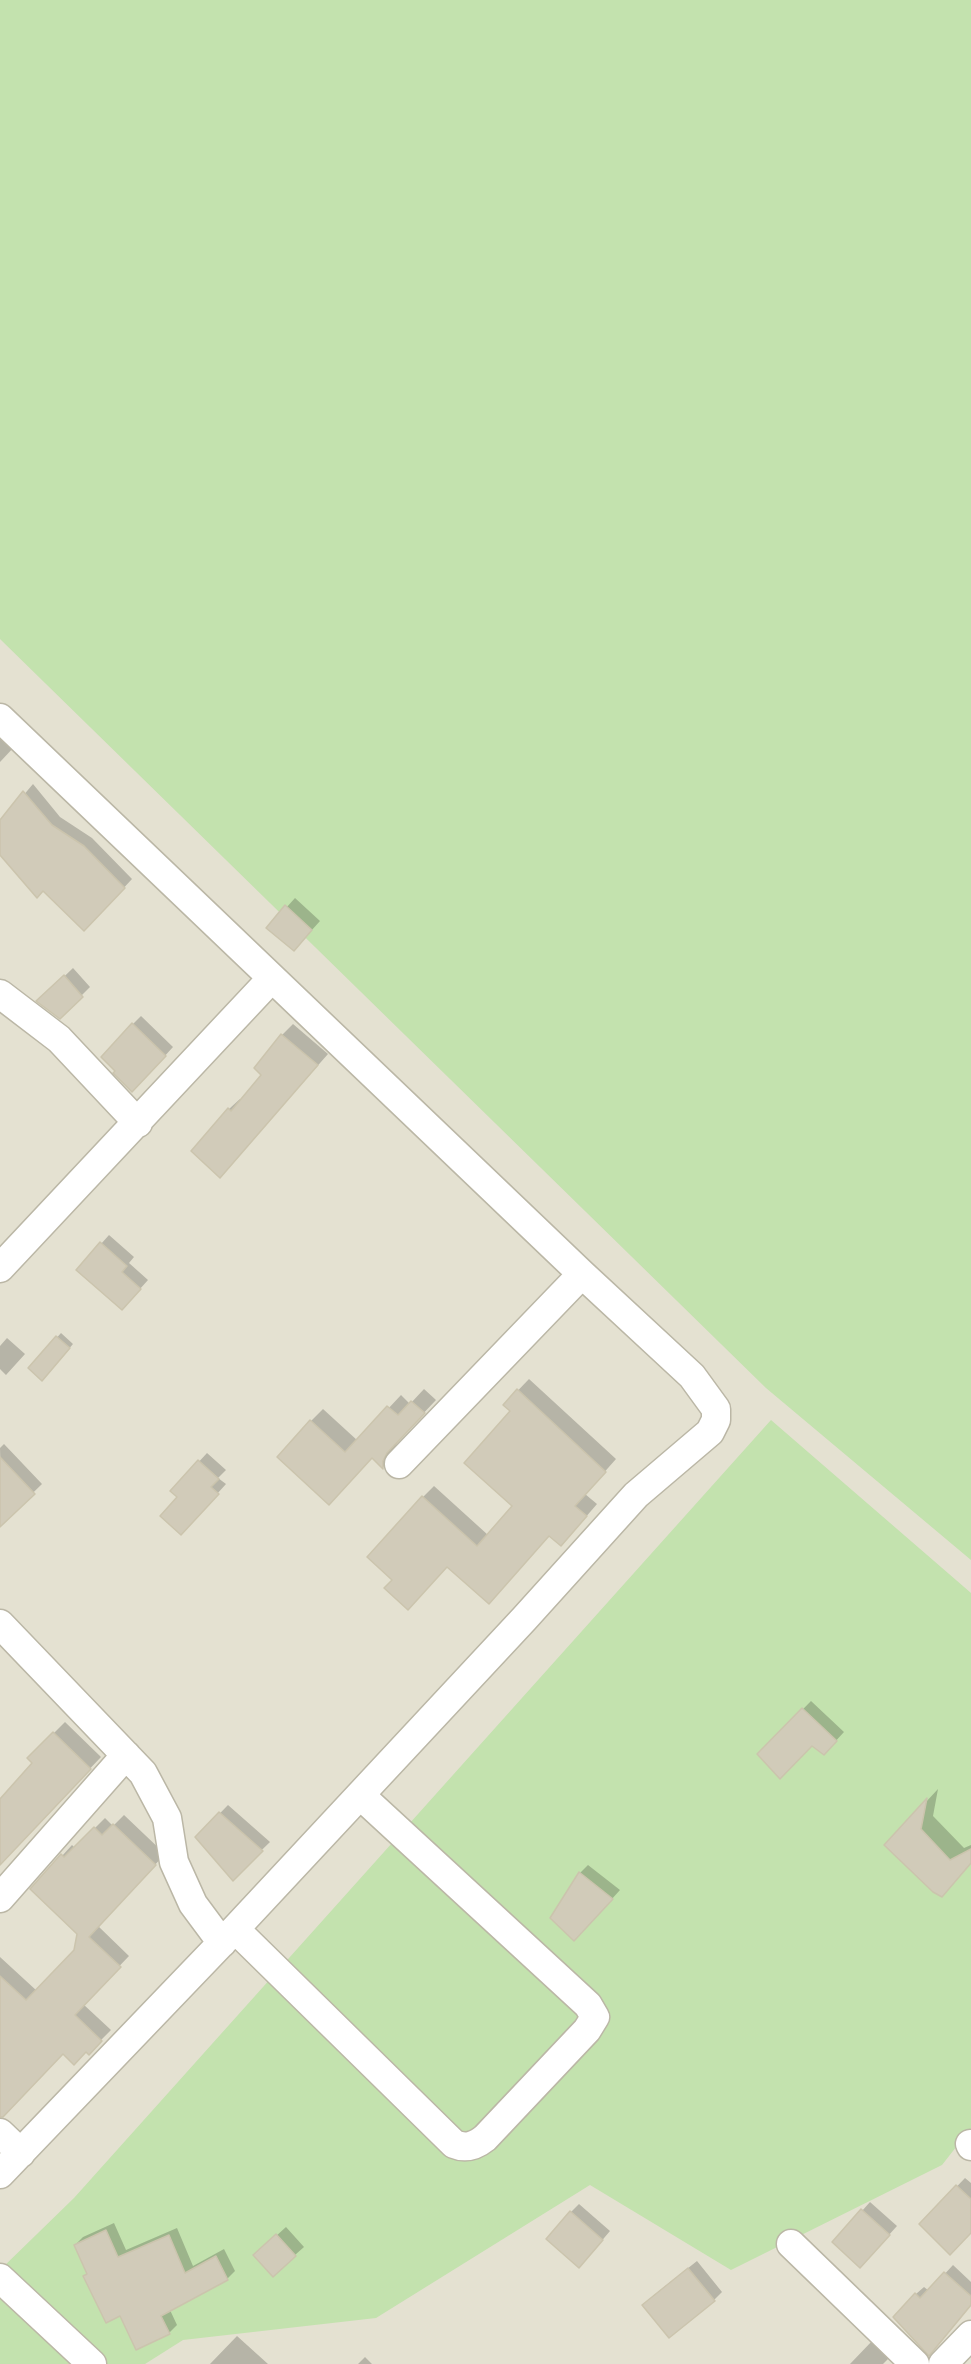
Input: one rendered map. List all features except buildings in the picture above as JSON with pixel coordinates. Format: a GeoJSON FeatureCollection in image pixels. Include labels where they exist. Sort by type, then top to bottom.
{"type":"FeatureCollection","features":[{"type":"Feature","properties":{"kind":"street"},"geometry":{"type":"LineString","coordinates":[[0,718],[582,1274],[692,1376],[716,1409],[716,1420],[710,1432],[636,1496],[360,1796],[0,2174]]}},
{"type":"Feature","properties":{"kind":"street"},"geometry":{"type":"LineString","coordinates":[[0,1268],[272,978]]}},
{"type":"Feature","properties":{"kind":"street"},"geometry":{"type":"LineString","coordinates":[[0,994],[59,1039],[138,1123]]}},
{"type":"Feature","properties":{"kind":"street"},"geometry":{"type":"LineString","coordinates":[[399,1464],[582,1274]]}},
{"type":"Feature","properties":{"kind":"street"},"geometry":{"type":"LineString","coordinates":[[0,1624],[143,1773],[167,1818],[174,1862],[193,1904],[454,2144],[461,2147],[477,2144],[579,2038],[594,2020],[594,2014],[588,2005],[360,1796]]}},
{"type":"Feature","properties":{"kind":"street"},"geometry":{"type":"LineString","coordinates":[[0,1899],[126,1755]]}},
{"type":"Feature","properties":{"kind":"street"},"geometry":{"type":"LineString","coordinates":[[0,2133],[21,2153]]}},
{"type":"Feature","properties":{"kind":"street"},"geometry":{"type":"LineString","coordinates":[[791,2244],[915,2364]]}},
{"type":"Feature","properties":{"kind":"street"},"geometry":{"type":"LineString","coordinates":[[0,2278],[92,2364]]}},
{"type":"Feature","properties":{"kind":"street"},"geometry":{"type":"LineString","coordinates":[[943,2364],[971,2335]]}},
{"type":"Feature","properties":{"kind":"shaded area"},"geometry":{"type":"Polygon","coordinates":[[[0,471],[971,1224],[971,2364],[0,2364],[0,471]]]}},
{"type":"Feature","properties":{"kind":"green space"},"geometry":{"type":"Polygon","coordinates":[[[0,0],[971,0],[971,1560],[766,1388],[0,639],[0,0]]]}},
{"type":"Feature","properties":{"kind":"green space"},"geometry":{"type":"Polygon","coordinates":[[[771,1420],[971,1593],[971,2128],[942,2165],[731,2270],[590,2185],[376,2318],[183,2340],[145,2364],[0,2364],[0,2270],[74,2198],[771,1420]]]}}]}
